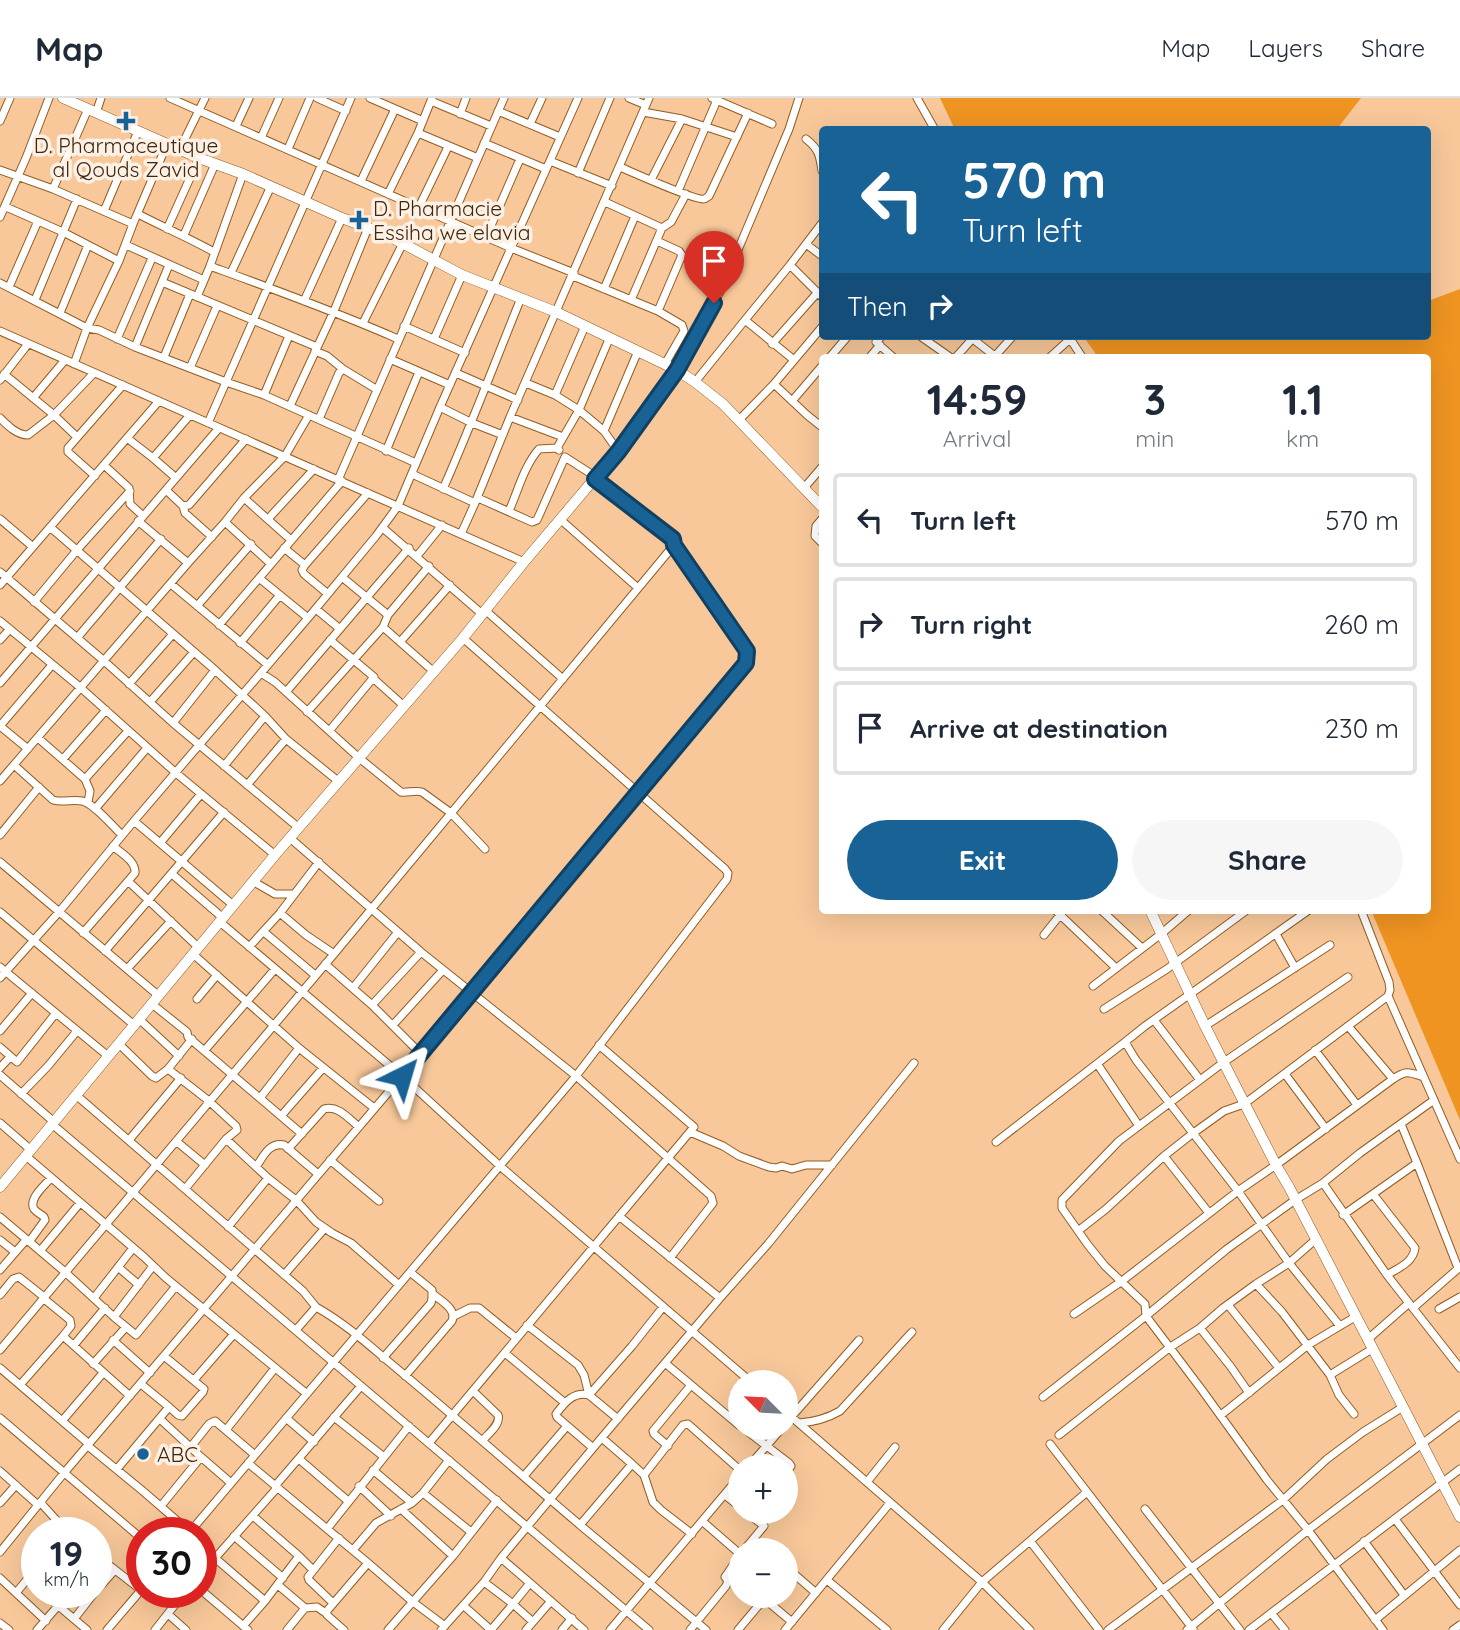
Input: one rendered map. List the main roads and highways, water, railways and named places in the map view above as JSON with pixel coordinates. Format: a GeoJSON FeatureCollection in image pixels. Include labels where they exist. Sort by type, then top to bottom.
{"type":"FeatureCollection","features":[{"type":"Feature","properties":{"kind":"place","name":"D. Pharmaceutique al Qouds Zavid"},"geometry":{"type":"Point","coordinates":[126,121]}},
{"type":"Feature","properties":{"kind":"place","name":"D. Pharmacie Essiha we elavia"},"geometry":{"type":"Point","coordinates":[359,220]}},
{"type":"Feature","properties":{"kind":"place","name":"ABC"},"geometry":{"type":"Point","coordinates":[143,1454]}}]}
